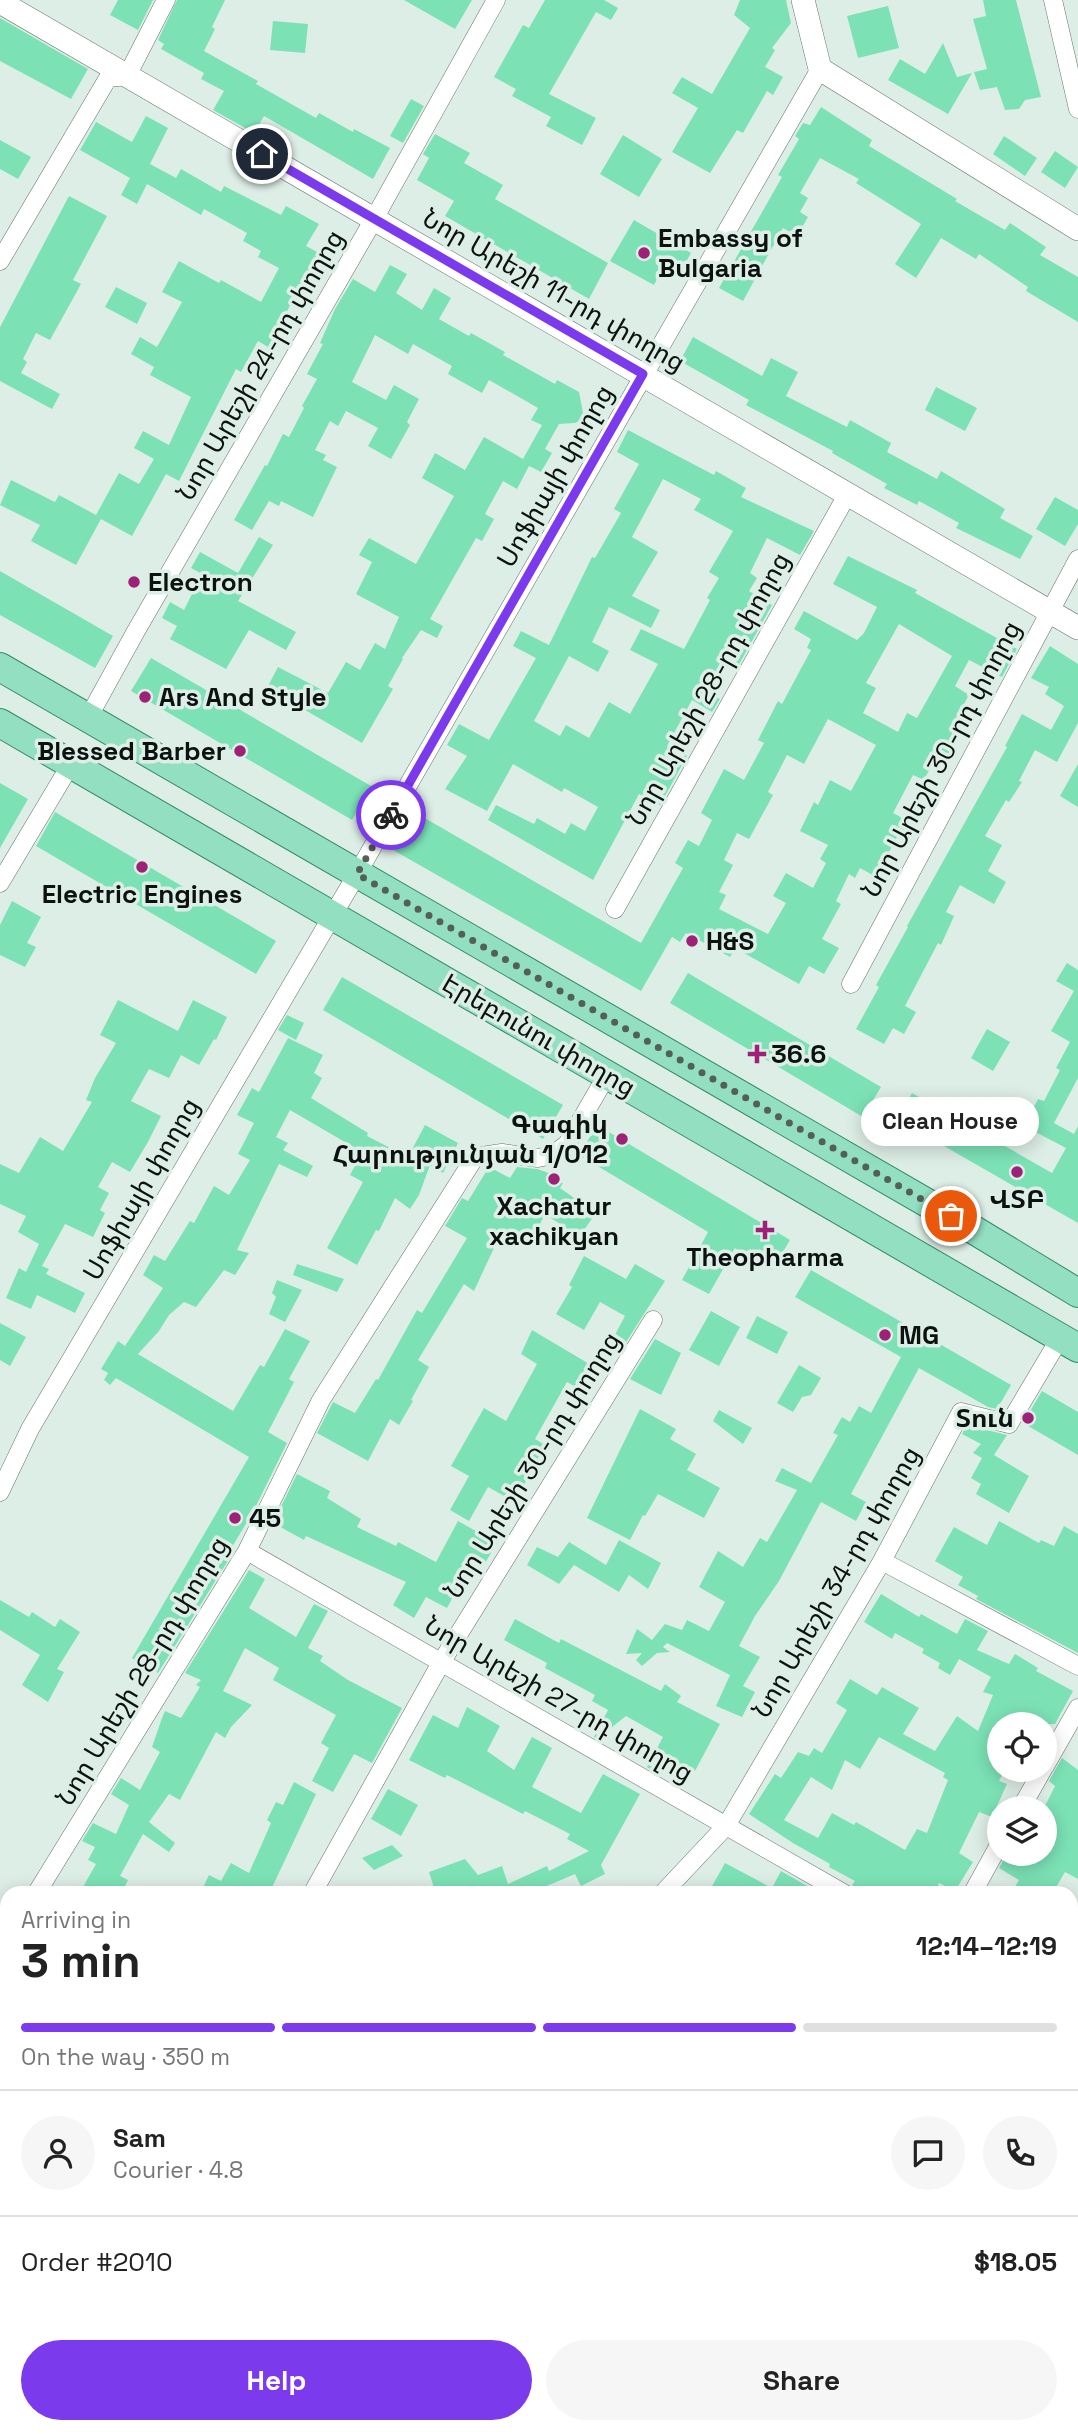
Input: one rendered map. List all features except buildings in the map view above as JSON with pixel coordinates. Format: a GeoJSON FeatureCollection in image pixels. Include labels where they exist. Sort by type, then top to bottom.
{"type":"FeatureCollection","features":[{"type":"Feature","properties":{"kind":"main road","name":"Էրեբունու փողոց"},"geometry":{"type":"LineString","coordinates":[[0,667],[974,1230],[1078,1293]]}},
{"type":"Feature","properties":{"kind":"main road","name":"Էրեբունու փողոց"},"geometry":{"type":"LineString","coordinates":[[0,723],[1069,1343]]}},
{"type":"Feature","properties":{"kind":"street"},"geometry":{"type":"LineString","coordinates":[[0,261],[108,78],[127,76],[166,0]]}},
{"type":"Feature","properties":{"kind":"street","name":"Նոր Արեշի 24-րդ փողոց"},"geometry":{"type":"LineString","coordinates":[[88,718],[374,219],[496,0]]}},
{"type":"Feature","properties":{"kind":"street"},"geometry":{"type":"LineString","coordinates":[[803,0],[821,69],[1078,229]]}},
{"type":"Feature","properties":{"kind":"street"},"geometry":{"type":"LineString","coordinates":[[1053,0],[1078,109]]}},
{"type":"Feature","properties":{"kind":"street","name":"Նոր Արեշի 11-րդ փողոց"},"geometry":{"type":"LineString","coordinates":[[0,2],[1078,628]]}},
{"type":"Feature","properties":{"kind":"street","name":"Սոֆիայի փողոց"},"geometry":{"type":"LineString","coordinates":[[0,1492],[30,1429],[357,874],[821,69]]}},
{"type":"Feature","properties":{"kind":"street","name":"Նոր Արեշի 28-րդ փողոց"},"geometry":{"type":"LineString","coordinates":[[615,909],[847,495]]}},
{"type":"Feature","properties":{"kind":"street","name":"Նոր Արեշի 30-րդ փողոց"},"geometry":{"type":"LineString","coordinates":[[851,984],[1078,559]]}},
{"type":"Feature","properties":{"kind":"street"},"geometry":{"type":"LineString","coordinates":[[0,883],[71,764]]}},
{"type":"Feature","properties":{"kind":"street","name":"Նոր Արեշի 28-րդ փողոց"},"geometry":{"type":"LineString","coordinates":[[41,1886],[247,1551],[321,1401],[475,1157],[502,1153],[538,1158],[553,1155],[567,1144],[607,1074]]}},
{"type":"Feature","properties":{"kind":"street","name":"Նոր Արեշի 30-րդ փողոց"},"geometry":{"type":"LineString","coordinates":[[316,1886],[442,1661],[653,1320]]}},
{"type":"Feature","properties":{"kind":"street","name":"Նոր Արեշի 34-րդ փողոց"},"geometry":{"type":"LineString","coordinates":[[670,1886],[726,1826],[882,1561],[961,1412],[1009,1424],[1069,1343]]}},
{"type":"Feature","properties":{"kind":"street","name":"Նոր Արեշի 27-րդ փողոց"},"geometry":{"type":"LineString","coordinates":[[247,1551],[831,1886]]}},
{"type":"Feature","properties":{"kind":"street"},"geometry":{"type":"LineString","coordinates":[[882,1561],[1078,1666]]}},
{"type":"Feature","properties":{"kind":"street"},"geometry":{"type":"LineString","coordinates":[[1057,1744],[1078,1707]]}},
{"type":"Feature","properties":{"kind":"street"},"geometry":{"type":"LineString","coordinates":[[976,1886],[987,1866]]}},
{"type":"Feature","properties":{"kind":"way so far"},"geometry":{"type":"LineString","coordinates":[[391,815],[357,874],[951,1216]]}},
{"type":"Feature","properties":{"kind":"place","name":"Embassy of Bulgaria"},"geometry":{"type":"Point","coordinates":[644,253]}},
{"type":"Feature","properties":{"kind":"place","name":"Electron"},"geometry":{"type":"Point","coordinates":[134,582]}},
{"type":"Feature","properties":{"kind":"place","name":"Ars And Style"},"geometry":{"type":"Point","coordinates":[145,697]}},
{"type":"Feature","properties":{"kind":"place","name":"Blessed Barber"},"geometry":{"type":"Point","coordinates":[240,751]}},
{"type":"Feature","properties":{"kind":"place","name":"Electric Engines"},"geometry":{"type":"Point","coordinates":[142,867]}},
{"type":"Feature","properties":{"kind":"place","name":"H&S"},"geometry":{"type":"Point","coordinates":[692,941]}},
{"type":"Feature","properties":{"kind":"place","name":"36.6"},"geometry":{"type":"Point","coordinates":[757,1054]}},
{"type":"Feature","properties":{"kind":"place","name":"Գագիկ Հարությունյան 1/012"},"geometry":{"type":"Point","coordinates":[622,1139]}},
{"type":"Feature","properties":{"kind":"place","name":"ՎՏԲ"},"geometry":{"type":"Point","coordinates":[1017,1172]}},
{"type":"Feature","properties":{"kind":"place","name":"Xachatur xachikyan"},"geometry":{"type":"Point","coordinates":[554,1179]}},
{"type":"Feature","properties":{"kind":"place","name":"Clean House"},"geometry":{"type":"Point","coordinates":[951,1216]}},
{"type":"Feature","properties":{"kind":"place","name":"Theopharma"},"geometry":{"type":"Point","coordinates":[765,1230]}},
{"type":"Feature","properties":{"kind":"place","name":"MG"},"geometry":{"type":"Point","coordinates":[885,1335]}},
{"type":"Feature","properties":{"kind":"place","name":"Տուն"},"geometry":{"type":"Point","coordinates":[1028,1418]}},
{"type":"Feature","properties":{"kind":"place","name":"45"},"geometry":{"type":"Point","coordinates":[235,1518]}},
{"type":"Feature","properties":{"kind":"route"},"geometry":{"type":"LineString","coordinates":[[262,154],[643,374],[391,815]]}}]}
